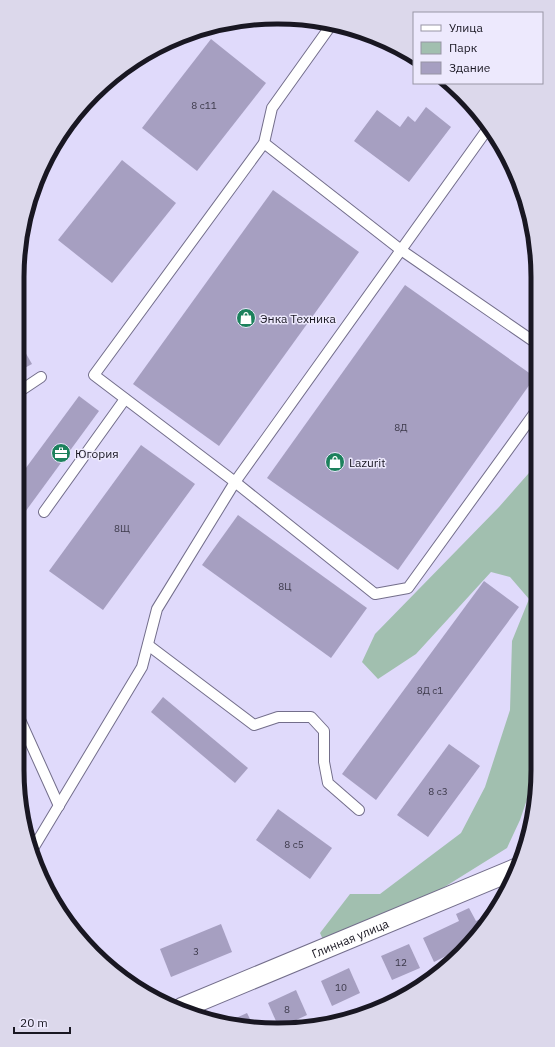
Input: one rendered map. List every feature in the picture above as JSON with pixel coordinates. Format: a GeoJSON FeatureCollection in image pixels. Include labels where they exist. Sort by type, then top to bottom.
{"type":"FeatureCollection","features":[{"type":"Feature","properties":{"kind":"street","name":"Глинная улица"},"geometry":{"type":"LineString","coordinates":[[186,1006],[510,871]]}},
{"type":"Feature","properties":{"kind":"lane"},"geometry":{"type":"LineString","coordinates":[[328,29],[272,108],[264,143],[94,375],[235,482],[375,594],[408,588],[531,418]]}},
{"type":"Feature","properties":{"kind":"lane"},"geometry":{"type":"LineString","coordinates":[[35,845],[142,667],[157,609],[235,482],[485,132]]}},
{"type":"Feature","properties":{"kind":"lane"},"geometry":{"type":"LineString","coordinates":[[264,143],[401,250],[531,340]]}},
{"type":"Feature","properties":{"kind":"lane"},"geometry":{"type":"LineString","coordinates":[[24,388],[41,377]]}},
{"type":"Feature","properties":{"kind":"lane"},"geometry":{"type":"LineString","coordinates":[[44,512],[126,399]]}},
{"type":"Feature","properties":{"kind":"lane"},"geometry":{"type":"LineString","coordinates":[[148,644],[254,725],[278,717],[311,717],[324,731],[324,762],[328,783],[359,810]]}},
{"type":"Feature","properties":{"kind":"lane"},"geometry":{"type":"LineString","coordinates":[[24,728],[59,806]]}},
{"type":"Feature","properties":{"kind":"green space"},"geometry":{"type":"Polygon","coordinates":[[[531,471],[531,770],[530,792],[520,820],[507,848],[422,901],[325,944],[320,933],[350,894],[380,894],[461,833],[485,787],[510,710],[512,641],[529,599],[510,577],[491,572],[416,654],[378,679],[362,662],[375,634],[499,507],[531,471]]]}},
{"type":"Feature","properties":{"kind":"building"},"geometry":{"type":"Polygon","coordinates":[[[211,39],[266,83],[197,171],[142,128],[211,39]]]}},
{"type":"Feature","properties":{"kind":"building"},"geometry":{"type":"Polygon","coordinates":[[[426,107],[451,127],[409,182],[354,141],[377,110],[400,127],[408,116],[415,122],[426,107]]]}},
{"type":"Feature","properties":{"kind":"building"},"geometry":{"type":"Polygon","coordinates":[[[122,160],[176,203],[112,283],[58,240],[122,160]]]}},
{"type":"Feature","properties":{"kind":"building","name":"Энка Техника"},"geometry":{"type":"Polygon","coordinates":[[[273,190],[359,252],[219,446],[133,384],[273,190]]]}},
{"type":"Feature","properties":{"kind":"building"},"geometry":{"type":"Polygon","coordinates":[[[405,285],[531,374],[531,383],[398,570],[267,478],[405,285]]]}},
{"type":"Feature","properties":{"kind":"building"},"geometry":{"type":"Polygon","coordinates":[[[24,350],[32,364],[24,368],[24,350]]]}},
{"type":"Feature","properties":{"kind":"building"},"geometry":{"type":"Polygon","coordinates":[[[79,396],[99,411],[24,513],[24,471],[79,396]]]}},
{"type":"Feature","properties":{"kind":"building"},"geometry":{"type":"Polygon","coordinates":[[[141,445],[195,484],[103,610],[49,571],[141,445]]]}},
{"type":"Feature","properties":{"kind":"building"},"geometry":{"type":"Polygon","coordinates":[[[238,515],[367,608],[331,658],[202,565],[238,515]]]}},
{"type":"Feature","properties":{"kind":"building"},"geometry":{"type":"Polygon","coordinates":[[[484,581],[519,607],[376,800],[342,774],[484,581]]]}},
{"type":"Feature","properties":{"kind":"building"},"geometry":{"type":"Polygon","coordinates":[[[163,697],[248,768],[235,783],[151,712],[163,697]]]}},
{"type":"Feature","properties":{"kind":"building"},"geometry":{"type":"Polygon","coordinates":[[[449,744],[480,766],[428,837],[397,815],[449,744]]]}},
{"type":"Feature","properties":{"kind":"building"},"geometry":{"type":"Polygon","coordinates":[[[278,809],[332,848],[310,879],[256,840],[278,809]]]}},
{"type":"Feature","properties":{"kind":"building"},"geometry":{"type":"Polygon","coordinates":[[[469,908],[476,921],[483,917],[468,937],[451,955],[434,962],[423,938],[459,921],[456,914],[469,908]]]}},
{"type":"Feature","properties":{"kind":"building"},"geometry":{"type":"Polygon","coordinates":[[[221,924],[232,952],[171,977],[160,949],[221,924]]]}},
{"type":"Feature","properties":{"kind":"building"},"geometry":{"type":"Polygon","coordinates":[[[409,944],[420,968],[392,980],[381,956],[409,944]]]}},
{"type":"Feature","properties":{"kind":"building"},"geometry":{"type":"Polygon","coordinates":[[[349,968],[360,993],[332,1006],[321,981],[349,968]]]}},
{"type":"Feature","properties":{"kind":"building"},"geometry":{"type":"Polygon","coordinates":[[[296,990],[307,1015],[292,1022],[277,1023],[268,1003],[296,990]]]}},
{"type":"Feature","properties":{"kind":"building"},"geometry":{"type":"Polygon","coordinates":[[[247,1013],[251,1021],[244,1021],[234,1019],[247,1013]]]}},
{"type":"Feature","properties":{"kind":"place","name":"Энка Техника"},"geometry":{"type":"Point","coordinates":[246,318]}},
{"type":"Feature","properties":{"kind":"place","name":"Югория"},"geometry":{"type":"Point","coordinates":[61,453]}},
{"type":"Feature","properties":{"kind":"place","name":"Lazurit"},"geometry":{"type":"Point","coordinates":[335,462]}}]}
